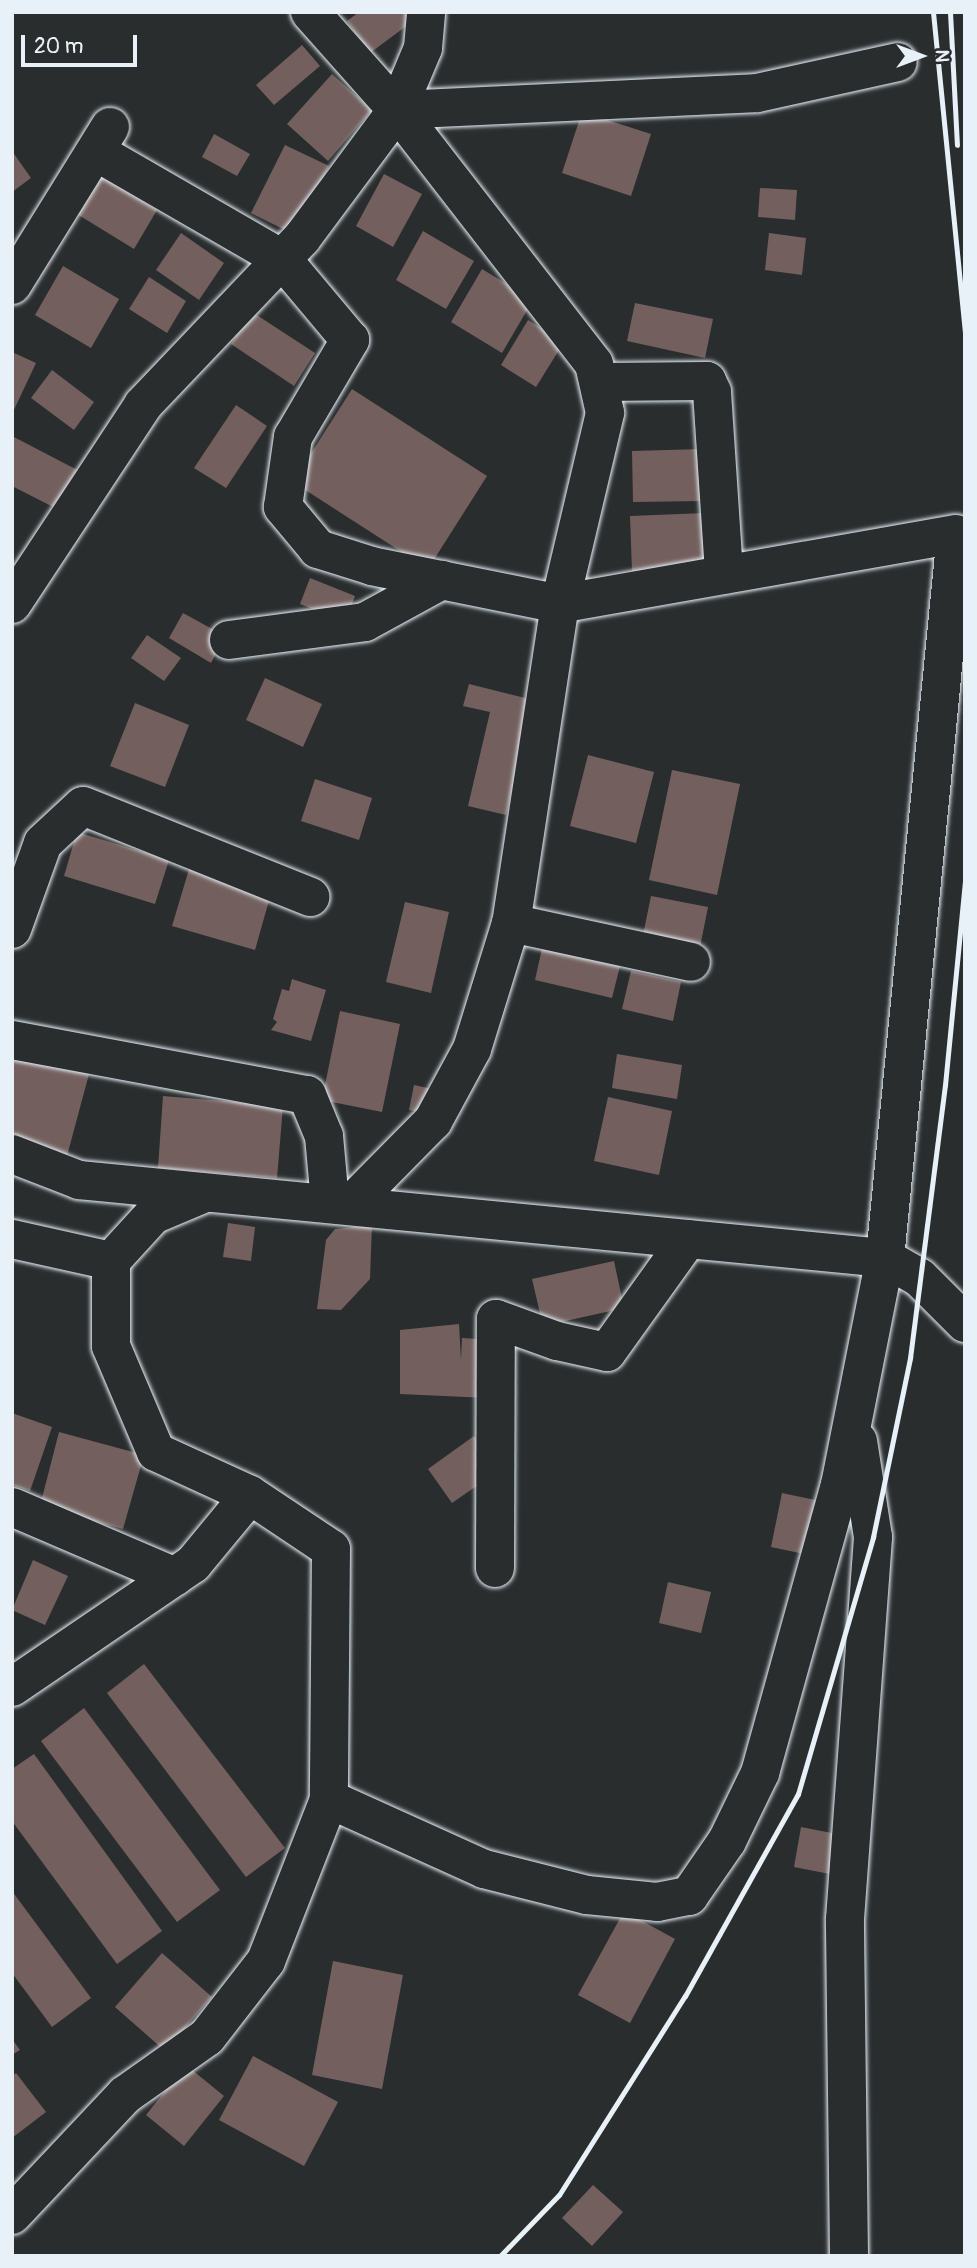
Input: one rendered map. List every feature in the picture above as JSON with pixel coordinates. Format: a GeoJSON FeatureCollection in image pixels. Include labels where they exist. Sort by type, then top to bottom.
{"type":"FeatureCollection","features":[{"type":"Feature","properties":{"kind":"street"},"geometry":{"type":"LineString","coordinates":[[310,12],[397,110],[594,364],[601,382],[605,413],[560,604],[511,923],[472,1049],[433,1121],[341,1203]]}},
{"type":"Feature","properties":{"kind":"street"},"geometry":{"type":"LineString","coordinates":[[12,604],[143,405],[282,259],[397,110],[423,48],[426,12]]}},
{"type":"Feature","properties":{"kind":"street"},"geometry":{"type":"LineString","coordinates":[[397,110],[757,93],[898,62]]}},
{"type":"Feature","properties":{"kind":"street"},"geometry":{"type":"LineString","coordinates":[[12,285],[104,139],[282,259],[350,340],[293,437],[284,507],[318,549],[442,580],[560,604],[956,534],[885,1258],[840,1485],[760,1773],[727,1841],[689,1896],[657,1902],[543,1887],[484,1869],[329,1799]]}},
{"type":"Feature","properties":{"kind":"street"},"geometry":{"type":"LineString","coordinates":[[601,382],[707,381],[712,392],[724,575]]}},
{"type":"Feature","properties":{"kind":"street"},"geometry":{"type":"LineString","coordinates":[[229,640],[365,622],[442,580]]}},
{"type":"Feature","properties":{"kind":"street"},"geometry":{"type":"LineString","coordinates":[[12,929],[43,843],[83,806],[310,897]]}},
{"type":"Feature","properties":{"kind":"street"},"geometry":{"type":"LineString","coordinates":[[511,923],[691,962]]}},
{"type":"Feature","properties":{"kind":"street"},"geometry":{"type":"LineString","coordinates":[[12,1040],[307,1095],[324,1136],[341,1203]]}},
{"type":"Feature","properties":{"kind":"street"},"geometry":{"type":"LineString","coordinates":[[12,1154],[79,1180],[341,1203],[885,1258],[920,1278],[965,1323]]}},
{"type":"Feature","properties":{"kind":"street"},"geometry":{"type":"LineString","coordinates":[[12,2215],[125,2095],[207,2038],[266,1961],[329,1799],[331,1549],[250,1495],[156,1452],[111,1346],[111,1261],[153,1215],[207,1192]]}},
{"type":"Feature","properties":{"kind":"street"},"geometry":{"type":"LineString","coordinates":[[12,1239],[111,1261]]}},
{"type":"Feature","properties":{"kind":"street"},"geometry":{"type":"LineString","coordinates":[[495,1568],[496,1319],[557,1342],[607,1352],[688,1239]]}},
{"type":"Feature","properties":{"kind":"street"},"geometry":{"type":"LineString","coordinates":[[849,2256],[845,1919],[873,1537],[854,1416]]}},
{"type":"Feature","properties":{"kind":"street"},"geometry":{"type":"LineString","coordinates":[[12,1687],[193,1564],[250,1495]]}},
{"type":"Feature","properties":{"kind":"street"},"geometry":{"type":"LineString","coordinates":[[12,1507],[175,1577]]}},
{"type":"Feature","properties":{"kind":"building"},"geometry":{"type":"Polygon","coordinates":[[[359,12],[407,12],[413,21],[370,53],[347,21],[359,12]]]}},
{"type":"Feature","properties":{"kind":"building"},"geometry":{"type":"Polygon","coordinates":[[[302,45],[320,66],[274,105],[256,85],[302,45]]]}},
{"type":"Feature","properties":{"kind":"building"},"geometry":{"type":"Polygon","coordinates":[[[332,74],[372,110],[328,161],[287,124],[332,74]]]}},
{"type":"Feature","properties":{"kind":"building"},"geometry":{"type":"Polygon","coordinates":[[[582,112],[651,134],[631,196],[562,173],[582,112]]]}},
{"type":"Feature","properties":{"kind":"building"},"geometry":{"type":"Polygon","coordinates":[[[214,134],[250,154],[237,176],[202,157],[214,134]]]}},
{"type":"Feature","properties":{"kind":"building"},"geometry":{"type":"Polygon","coordinates":[[[285,145],[329,166],[295,235],[251,213],[285,145]]]}},
{"type":"Feature","properties":{"kind":"building"},"geometry":{"type":"Polygon","coordinates":[[[12,151],[31,178],[12,192],[12,151]]]}},
{"type":"Feature","properties":{"kind":"building"},"geometry":{"type":"Polygon","coordinates":[[[384,174],[422,194],[393,247],[356,226],[384,174]]]}},
{"type":"Feature","properties":{"kind":"building"},"geometry":{"type":"Polygon","coordinates":[[[100,176],[157,210],[134,249],[77,214],[100,176]]]}},
{"type":"Feature","properties":{"kind":"building"},"geometry":{"type":"Polygon","coordinates":[[[760,188],[797,190],[795,220],[758,217],[760,188]]]}},
{"type":"Feature","properties":{"kind":"building"},"geometry":{"type":"Polygon","coordinates":[[[423,231],[474,261],[446,309],[396,280],[423,231]]]}},
{"type":"Feature","properties":{"kind":"building"},"geometry":{"type":"Polygon","coordinates":[[[181,233],[224,263],[199,300],[156,270],[181,233]]]}},
{"type":"Feature","properties":{"kind":"building"},"geometry":{"type":"Polygon","coordinates":[[[769,233],[806,238],[802,275],[765,270],[769,233]]]}},
{"type":"Feature","properties":{"kind":"building"},"geometry":{"type":"Polygon","coordinates":[[[63,266],[119,299],[91,348],[35,315],[63,266]]]}},
{"type":"Feature","properties":{"kind":"building"},"geometry":{"type":"Polygon","coordinates":[[[482,269],[533,300],[502,353],[451,322],[482,269]]]}},
{"type":"Feature","properties":{"kind":"building"},"geometry":{"type":"Polygon","coordinates":[[[149,277],[186,301],[167,333],[129,309],[149,277]]]}},
{"type":"Feature","properties":{"kind":"building"},"geometry":{"type":"Polygon","coordinates":[[[635,303],[713,319],[705,358],[627,341],[635,303]]]}},
{"type":"Feature","properties":{"kind":"building"},"geometry":{"type":"Polygon","coordinates":[[[252,312],[315,353],[294,386],[231,344],[252,312]]]}},
{"type":"Feature","properties":{"kind":"building"},"geometry":{"type":"Polygon","coordinates":[[[528,320],[564,342],[536,387],[501,365],[528,320]]]}},
{"type":"Feature","properties":{"kind":"building"},"geometry":{"type":"Polygon","coordinates":[[[12,352],[36,363],[12,414],[12,352]]]}},
{"type":"Feature","properties":{"kind":"building"},"geometry":{"type":"Polygon","coordinates":[[[52,370],[94,402],[74,430],[31,398],[52,370]]]}},
{"type":"Feature","properties":{"kind":"building"},"geometry":{"type":"Polygon","coordinates":[[[352,389],[487,476],[428,569],[293,482],[352,389]]]}},
{"type":"Feature","properties":{"kind":"building"},"geometry":{"type":"Polygon","coordinates":[[[236,405],[267,426],[226,488],[194,468],[236,405]]]}},
{"type":"Feature","properties":{"kind":"building"},"geometry":{"type":"Polygon","coordinates":[[[12,436],[85,474],[65,513],[12,486],[12,436]]]}},
{"type":"Feature","properties":{"kind":"building"},"geometry":{"type":"Polygon","coordinates":[[[702,449],[703,501],[633,502],[632,451],[702,449]]]}},
{"type":"Feature","properties":{"kind":"building"},"geometry":{"type":"Polygon","coordinates":[[[705,513],[708,568],[632,571],[630,516],[705,513]]]}},
{"type":"Feature","properties":{"kind":"building"},"geometry":{"type":"Polygon","coordinates":[[[310,578],[355,596],[345,622],[300,604],[310,578]]]}},
{"type":"Feature","properties":{"kind":"building"},"geometry":{"type":"Polygon","coordinates":[[[183,613],[225,636],[211,663],[169,638],[183,613]]]}},
{"type":"Feature","properties":{"kind":"building"},"geometry":{"type":"Polygon","coordinates":[[[147,635],[181,658],[164,681],[131,658],[147,635]]]}},
{"type":"Feature","properties":{"kind":"building"},"geometry":{"type":"Polygon","coordinates":[[[265,678],[322,704],[303,747],[246,720],[265,678]]]}},
{"type":"Feature","properties":{"kind":"building"},"geometry":{"type":"Polygon","coordinates":[[[469,684],[533,700],[506,815],[468,806],[490,712],[463,706],[469,684]]]}},
{"type":"Feature","properties":{"kind":"building"},"geometry":{"type":"Polygon","coordinates":[[[135,703],[189,725],[165,787],[110,766],[135,703]]]}},
{"type":"Feature","properties":{"kind":"building"},"geometry":{"type":"Polygon","coordinates":[[[588,755],[654,772],[636,843],[570,826],[588,755]]]}},
{"type":"Feature","properties":{"kind":"building"},"geometry":{"type":"Polygon","coordinates":[[[672,770],[740,784],[717,895],[649,880],[672,770]]]}},
{"type":"Feature","properties":{"kind":"building"},"geometry":{"type":"Polygon","coordinates":[[[315,779],[372,798],[359,840],[301,821],[315,779]]]}},
{"type":"Feature","properties":{"kind":"building"},"geometry":{"type":"Polygon","coordinates":[[[77,832],[169,860],[155,904],[64,876],[77,832]]]}},
{"type":"Feature","properties":{"kind":"building"},"geometry":{"type":"Polygon","coordinates":[[[190,866],[272,890],[255,950],[172,926],[190,866]]]}},
{"type":"Feature","properties":{"kind":"building"},"geometry":{"type":"Polygon","coordinates":[[[651,896],[708,907],[699,952],[642,940],[651,896]]]}},
{"type":"Feature","properties":{"kind":"building"},"geometry":{"type":"Polygon","coordinates":[[[405,902],[449,912],[431,993],[386,982],[405,902]]]}},
{"type":"Feature","properties":{"kind":"building"},"geometry":{"type":"Polygon","coordinates":[[[543,944],[621,962],[612,998],[535,980],[543,944]]]}},
{"type":"Feature","properties":{"kind":"building"},"geometry":{"type":"Polygon","coordinates":[[[631,971],[681,982],[673,1021],[622,1009],[631,971]]]}},
{"type":"Feature","properties":{"kind":"building"},"geometry":{"type":"Polygon","coordinates":[[[292,979],[326,990],[311,1041],[271,1030],[277,1022],[273,1019],[282,989],[289,991],[292,979]]]}},
{"type":"Feature","properties":{"kind":"building"},"geometry":{"type":"Polygon","coordinates":[[[340,1011],[400,1024],[382,1112],[322,1100],[340,1011]]]}},
{"type":"Feature","properties":{"kind":"building"},"geometry":{"type":"Polygon","coordinates":[[[12,1053],[89,1074],[67,1156],[12,1141],[12,1053]]]}},
{"type":"Feature","properties":{"kind":"building"},"geometry":{"type":"Polygon","coordinates":[[[617,1054],[682,1065],[677,1099],[612,1088],[617,1054]]]}},
{"type":"Feature","properties":{"kind":"building"},"geometry":{"type":"Polygon","coordinates":[[[414,1085],[432,1089],[427,1113],[409,1110],[414,1085]]]}},
{"type":"Feature","properties":{"kind":"building"},"geometry":{"type":"Polygon","coordinates":[[[163,1096],[283,1106],[277,1178],[158,1168],[163,1096]]]}},
{"type":"Feature","properties":{"kind":"building"},"geometry":{"type":"Polygon","coordinates":[[[608,1097],[672,1111],[659,1175],[594,1161],[608,1097]]]}},
{"type":"Feature","properties":{"kind":"building"},"geometry":{"type":"Polygon","coordinates":[[[228,1223],[255,1227],[251,1261],[223,1257],[228,1223]]]}},
{"type":"Feature","properties":{"kind":"building"},"geometry":{"type":"Polygon","coordinates":[[[372,1225],[370,1279],[341,1310],[317,1309],[326,1240],[335,1229],[372,1225]]]}},
{"type":"Feature","properties":{"kind":"building"},"geometry":{"type":"Polygon","coordinates":[[[614,1261],[624,1308],[543,1326],[532,1279],[614,1261]]]}},
{"type":"Feature","properties":{"kind":"building"},"geometry":{"type":"Polygon","coordinates":[[[459,1324],[461,1360],[462,1338],[512,1341],[510,1399],[400,1394],[400,1330],[459,1324]]]}},
{"type":"Feature","properties":{"kind":"building"},"geometry":{"type":"Polygon","coordinates":[[[12,1413],[52,1427],[30,1491],[12,1485],[12,1413]]]}},
{"type":"Feature","properties":{"kind":"building"},"geometry":{"type":"Polygon","coordinates":[[[59,1432],[144,1455],[123,1529],[40,1506],[59,1432]]]}},
{"type":"Feature","properties":{"kind":"building"},"geometry":{"type":"Polygon","coordinates":[[[474,1436],[498,1471],[452,1503],[428,1469],[474,1436]]]}},
{"type":"Feature","properties":{"kind":"building"},"geometry":{"type":"Polygon","coordinates":[[[782,1493],[820,1501],[809,1555],[771,1547],[782,1493]]]}},
{"type":"Feature","properties":{"kind":"building"},"geometry":{"type":"Polygon","coordinates":[[[33,1560],[68,1576],[45,1625],[12,1610],[33,1560]]]}},
{"type":"Feature","properties":{"kind":"building"},"geometry":{"type":"Polygon","coordinates":[[[668,1582],[711,1592],[701,1633],[659,1623],[668,1582]]]}},
{"type":"Feature","properties":{"kind":"building"},"geometry":{"type":"Polygon","coordinates":[[[144,1664],[285,1848],[246,1877],[107,1693],[144,1664]]]}},
{"type":"Feature","properties":{"kind":"building"},"geometry":{"type":"Polygon","coordinates":[[[84,1708],[220,1890],[177,1922],[41,1741],[84,1708]]]}},
{"type":"Feature","properties":{"kind":"building"},"geometry":{"type":"Polygon","coordinates":[[[34,1754],[162,1931],[117,1964],[12,1821],[12,1769],[34,1754]]]}},
{"type":"Feature","properties":{"kind":"building"},"geometry":{"type":"Polygon","coordinates":[[[801,1827],[847,1836],[840,1876],[794,1867],[801,1827]]]}},
{"type":"Feature","properties":{"kind":"building"},"geometry":{"type":"Polygon","coordinates":[[[12,1891],[91,1998],[52,2027],[12,1973],[12,1891]]]}},
{"type":"Feature","properties":{"kind":"building"},"geometry":{"type":"Polygon","coordinates":[[[624,1911],[675,1939],[630,2023],[578,1995],[624,1911]]]}},
{"type":"Feature","properties":{"kind":"building"},"geometry":{"type":"Polygon","coordinates":[[[162,1953],[212,1997],[165,2051],[115,2007],[162,1953]]]}},
{"type":"Feature","properties":{"kind":"building"},"geometry":{"type":"Polygon","coordinates":[[[333,1961],[403,1975],[382,2089],[312,2075],[333,1961]]]}},
{"type":"Feature","properties":{"kind":"building"},"geometry":{"type":"Polygon","coordinates":[[[12,2039],[20,2050],[12,2055],[12,2039]]]}},
{"type":"Feature","properties":{"kind":"building"},"geometry":{"type":"Polygon","coordinates":[[[253,2056],[338,2102],[304,2166],[219,2120],[253,2056]]]}},
{"type":"Feature","properties":{"kind":"building"},"geometry":{"type":"Polygon","coordinates":[[[186,2065],[224,2096],[184,2146],[146,2115],[186,2065]]]}},
{"type":"Feature","properties":{"kind":"building"},"geometry":{"type":"Polygon","coordinates":[[[16,2073],[46,2112],[12,2138],[12,2076],[16,2073]]]}},
{"type":"Feature","properties":{"kind":"building"},"geometry":{"type":"Polygon","coordinates":[[[593,2185],[623,2212],[592,2246],[562,2218],[593,2185]]]}},
{"type":"Feature","properties":{"kind":"railway"},"geometry":{"type":"LineString","coordinates":[[933,12],[965,334]]}},
{"type":"Feature","properties":{"kind":"railway"},"geometry":{"type":"LineString","coordinates":[[950,12],[957,145]]}},
{"type":"Feature","properties":{"kind":"railway"},"geometry":{"type":"LineString","coordinates":[[500,2256],[559,2195],[685,1996],[798,1794],[873,1537],[910,1358],[945,1085],[965,881]]}}]}
